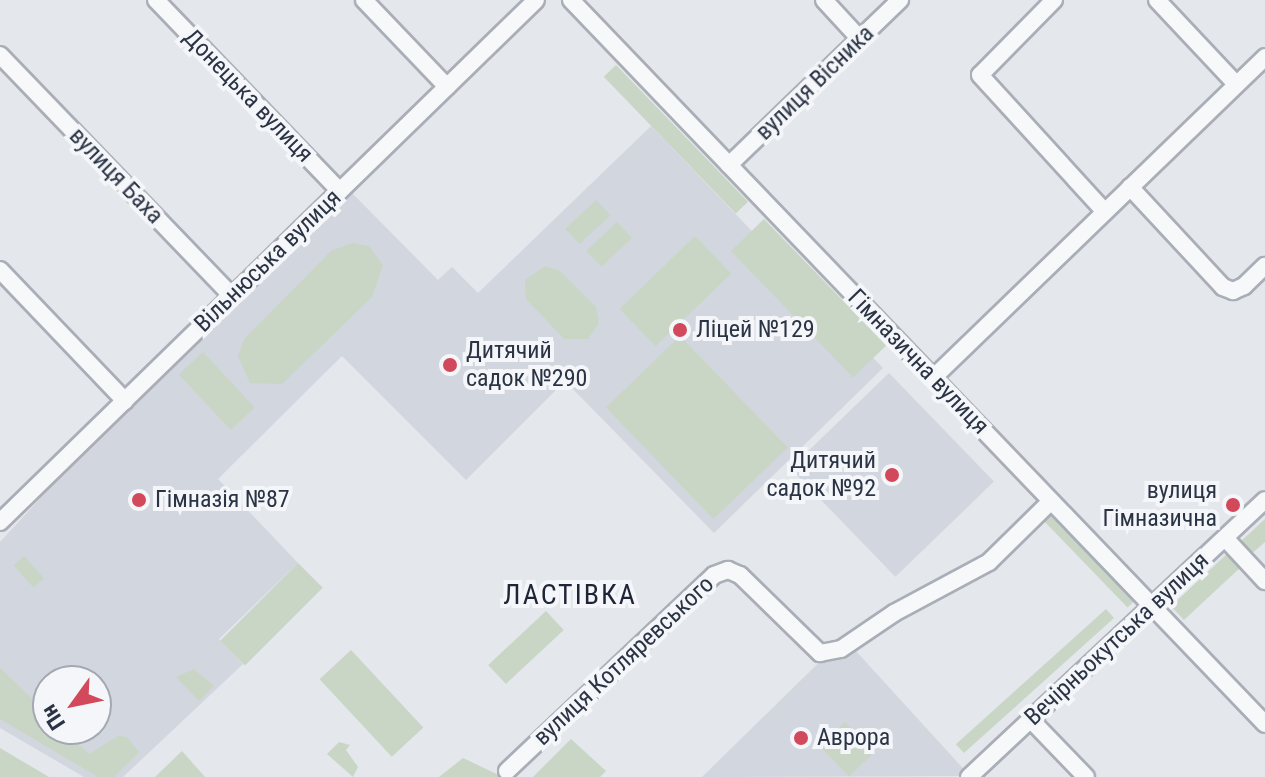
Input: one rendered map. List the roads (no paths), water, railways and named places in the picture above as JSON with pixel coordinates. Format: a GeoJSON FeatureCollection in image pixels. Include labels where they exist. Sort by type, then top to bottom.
{"type":"FeatureCollection","features":[{"type":"Feature","properties":{"kind":"street","name":"Донецька вулиця"},"geometry":{"type":"LineString","coordinates":[[156,0],[340,191]]}},
{"type":"Feature","properties":{"kind":"street"},"geometry":{"type":"LineString","coordinates":[[364,0],[447,87]]}},
{"type":"Feature","properties":{"kind":"street","name":"Вільнюська вулиця"},"geometry":{"type":"LineString","coordinates":[[1,519],[536,0]]}},
{"type":"Feature","properties":{"kind":"street","name":"Гімназична вулиця"},"geometry":{"type":"LineString","coordinates":[[571,0],[1265,724]]}},
{"type":"Feature","properties":{"kind":"street"},"geometry":{"type":"LineString","coordinates":[[824,0],[860,39]]}},
{"type":"Feature","properties":{"kind":"street","name":"вулиця Вісника"},"geometry":{"type":"LineString","coordinates":[[729,165],[900,0]]}},
{"type":"Feature","properties":{"kind":"street"},"geometry":{"type":"LineString","coordinates":[[1054,0],[980,75],[1105,212]]}},
{"type":"Feature","properties":{"kind":"street"},"geometry":{"type":"LineString","coordinates":[[1157,0],[1236,84]]}},
{"type":"Feature","properties":{"kind":"street","name":"вулиця Баха"},"geometry":{"type":"LineString","coordinates":[[0,55],[232,296]]}},
{"type":"Feature","properties":{"kind":"street"},"geometry":{"type":"LineString","coordinates":[[933,378],[1265,57]]}},
{"type":"Feature","properties":{"kind":"street"},"geometry":{"type":"LineString","coordinates":[[1130,187],[1223,287],[1233,291],[1244,286],[1265,266]]}},
{"type":"Feature","properties":{"kind":"street"},"geometry":{"type":"LineString","coordinates":[[0,270],[125,401]]}},
{"type":"Feature","properties":{"kind":"street","name":"Вечірньокутська вулиця"},"geometry":{"type":"LineString","coordinates":[[969,777],[1265,500]]}},
{"type":"Feature","properties":{"kind":"street","name":"вулиця Котляревського"},"geometry":{"type":"LineString","coordinates":[[507,771],[714,575],[728,570],[740,575],[820,653],[841,649],[894,613],[989,562],[1051,501]]}},
{"type":"Feature","properties":{"kind":"street"},"geometry":{"type":"LineString","coordinates":[[1225,538],[1265,581]]}},
{"type":"Feature","properties":{"kind":"street"},"geometry":{"type":"LineString","coordinates":[[1031,720],[1086,777]]}},
{"type":"Feature","properties":{"kind":"place","name":"Ліцей №129"},"geometry":{"type":"Point","coordinates":[680,330]}},
{"type":"Feature","properties":{"kind":"place","name":"Дитячий садок №290"},"geometry":{"type":"Point","coordinates":[450,365]}},
{"type":"Feature","properties":{"kind":"place","name":"Дитячий садок №92"},"geometry":{"type":"Point","coordinates":[892,475]}},
{"type":"Feature","properties":{"kind":"place","name":"Гімназія №87"},"geometry":{"type":"Point","coordinates":[139,500]}},
{"type":"Feature","properties":{"kind":"place","name":"вулиця Гімназична"},"geometry":{"type":"Point","coordinates":[1233,505]}},
{"type":"Feature","properties":{"kind":"place","name":"Аврора"},"geometry":{"type":"Point","coordinates":[801,738]}},
{"type":"Feature","properties":{"kind":"district","name":"ЛАСТІВКА"},"geometry":{"type":"Point","coordinates":[570,595]}}]}
